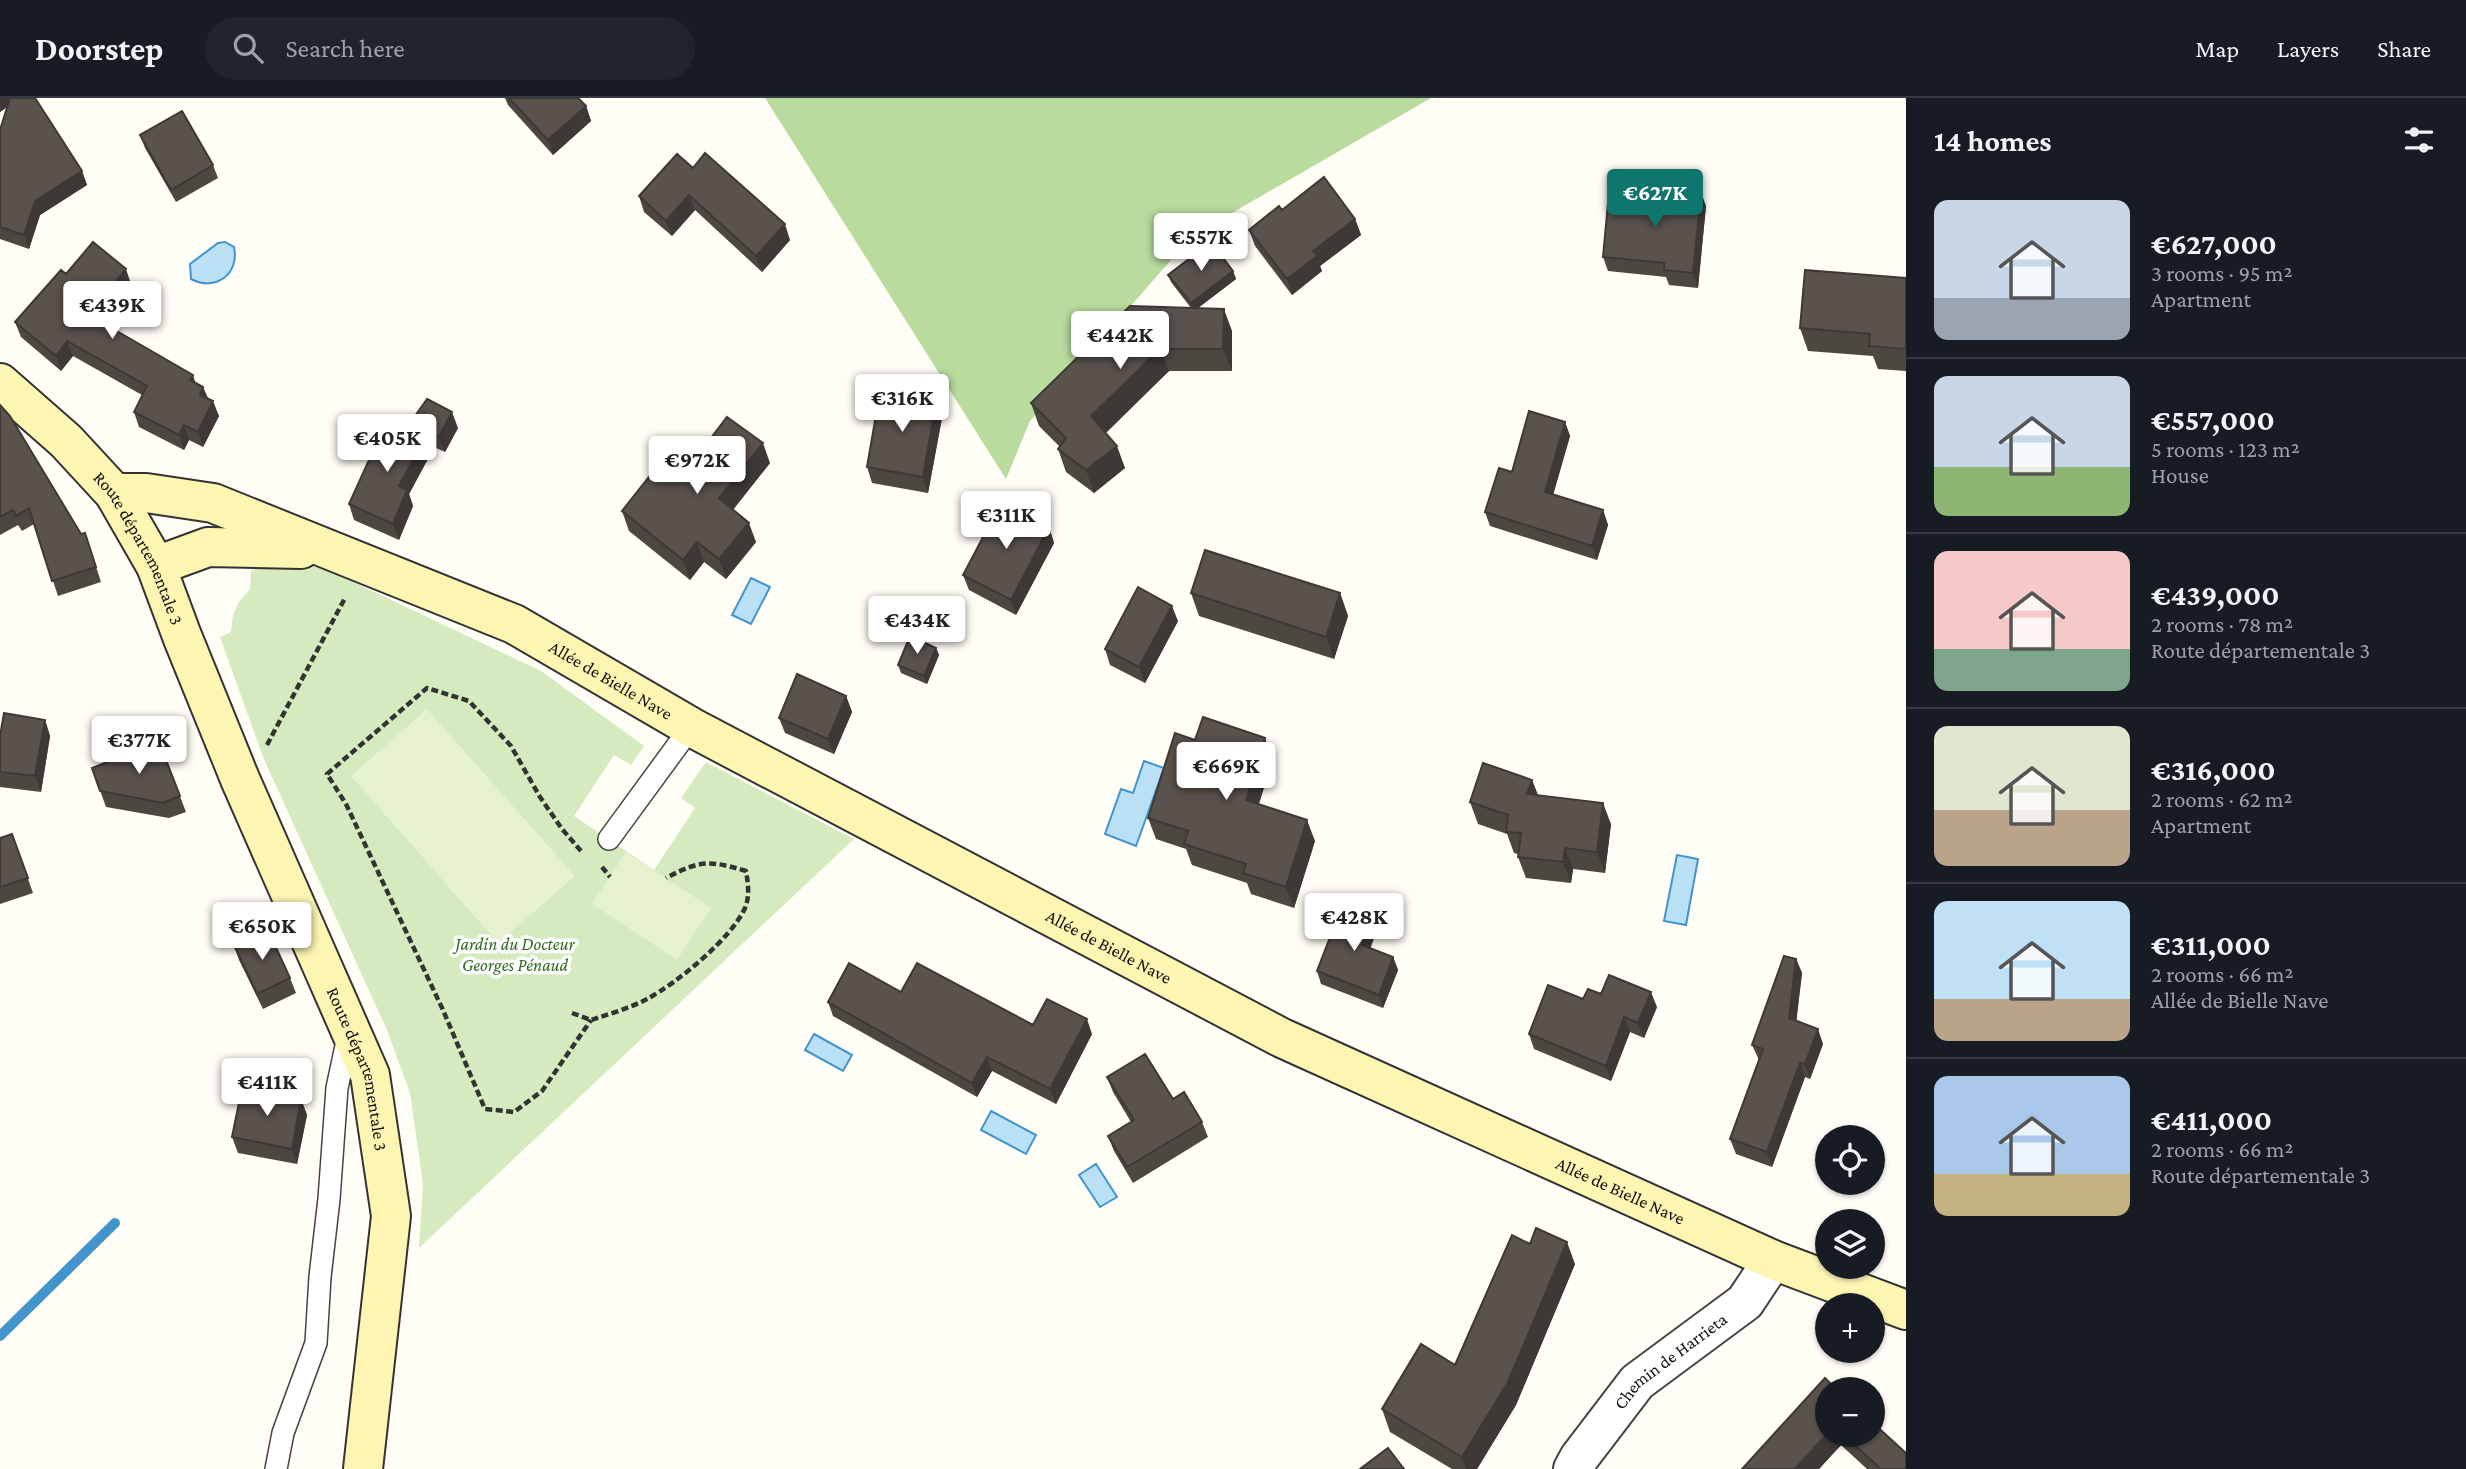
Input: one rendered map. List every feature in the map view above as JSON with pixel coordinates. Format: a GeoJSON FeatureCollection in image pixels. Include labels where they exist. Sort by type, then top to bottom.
{"type":"FeatureCollection","features":[{"type":"Feature","properties":{"kind":"street","name":"Route départementale 3"},"geometry":{"type":"LineString","coordinates":[[0,383],[66,441],[114,493],[156,566],[181,636],[240,779],[370,1075],[391,1216],[363,1469]]}},
{"type":"Feature","properties":{"kind":"street","name":"Allée de Bielle Nave"},"geometry":{"type":"LineString","coordinates":[[114,493],[146,493],[213,503],[514,624],[691,727],[1282,1038],[1773,1260],[1906,1310]]}},
{"type":"Feature","properties":{"kind":"street","name":"Allée de Bielle Nave"},"geometry":{"type":"LineString","coordinates":[[156,566],[208,547],[330,550]]}},
{"type":"Feature","properties":{"kind":"street","name":"Chemin de Harrieta"},"geometry":{"type":"LineString","coordinates":[[1573,1469],[1637,1382],[1745,1302],[1773,1260]]}},
{"type":"Feature","properties":{"kind":"lane"},"geometry":{"type":"LineString","coordinates":[[609,839],[691,727]]}},
{"type":"Feature","properties":{"kind":"lane"},"geometry":{"type":"LineString","coordinates":[[275,1469],[283,1433],[316,1343],[337,1088],[349,1028]]}},
{"type":"Feature","properties":{"kind":"path"},"geometry":{"type":"LineString","coordinates":[[587,855],[579,850],[562,829],[511,746],[469,701],[427,688],[327,774],[346,804],[443,1010],[485,1109],[514,1112],[542,1091],[591,1020],[647,999],[699,962],[730,932],[746,906],[749,888],[746,871],[720,863],[694,863],[666,878]]}},
{"type":"Feature","properties":{"kind":"path"},"geometry":{"type":"LineString","coordinates":[[594,861],[610,877]]}},
{"type":"Feature","properties":{"kind":"path"},"geometry":{"type":"LineString","coordinates":[[572,1013],[591,1020]]}},
{"type":"Feature","properties":{"kind":"green space"},"geometry":{"type":"Polygon","coordinates":[[[765,98],[1431,98],[1192,236],[1030,421],[1006,479],[765,98]]]}},
{"type":"Feature","properties":{"kind":"green space","name":"Jardin du Docteur Georges Pénaud"},"geometry":{"type":"Polygon","coordinates":[[[274,562],[301,563],[332,572],[541,671],[644,746],[631,765],[614,755],[574,816],[654,870],[695,808],[681,798],[706,762],[854,839],[419,1248],[423,1184],[410,1093],[387,1030],[263,757],[220,637],[231,632],[233,615],[250,589],[251,571],[274,562]]]}},
{"type":"Feature","properties":{"kind":"green space"},"geometry":{"type":"Polygon","coordinates":[[[427,709],[575,876],[498,943],[351,776],[427,709]]]}},
{"type":"Feature","properties":{"kind":"green space"},"geometry":{"type":"Polygon","coordinates":[[[626,852],[711,908],[677,960],[592,904],[626,852]]]}},
{"type":"Feature","properties":{"kind":"water"},"geometry":{"type":"Polygon","coordinates":[[[225,242],[234,247],[235,257],[224,278],[209,283],[191,279],[190,264],[218,243],[225,242]]]}},
{"type":"Feature","properties":{"kind":"water"},"geometry":{"type":"Polygon","coordinates":[[[751,578],[770,587],[751,624],[732,615],[751,578]]]}},
{"type":"Feature","properties":{"kind":"water"},"geometry":{"type":"Polygon","coordinates":[[[1144,761],[1164,768],[1136,846],[1105,834],[1121,789],[1133,793],[1144,761]]]}},
{"type":"Feature","properties":{"kind":"water"},"geometry":{"type":"Polygon","coordinates":[[[1677,855],[1698,859],[1686,925],[1664,921],[1677,855]]]}},
{"type":"Feature","properties":{"kind":"water"},"geometry":{"type":"Polygon","coordinates":[[[814,1034],[852,1055],[843,1071],[805,1050],[814,1034]]]}},
{"type":"Feature","properties":{"kind":"water"},"geometry":{"type":"Polygon","coordinates":[[[991,1111],[1036,1135],[1026,1154],[981,1130],[991,1111]]]}},
{"type":"Feature","properties":{"kind":"water"},"geometry":{"type":"Polygon","coordinates":[[[1096,1164],[1117,1197],[1100,1207],[1079,1175],[1096,1164]]]}},
{"type":"Feature","properties":{"kind":"building"},"geometry":{"type":"Polygon","coordinates":[[[10,98],[35,98],[82,171],[35,201],[24,235],[0,227],[0,130],[10,98]]]}},
{"type":"Feature","properties":{"kind":"building"},"geometry":{"type":"Polygon","coordinates":[[[509,98],[578,98],[586,106],[548,140],[509,98]]]}},
{"type":"Feature","properties":{"kind":"building"},"geometry":{"type":"Polygon","coordinates":[[[182,111],[213,165],[171,190],[140,135],[182,111]]]}},
{"type":"Feature","properties":{"kind":"building"},"geometry":{"type":"Polygon","coordinates":[[[705,153],[785,224],[756,256],[689,195],[666,221],[639,196],[677,154],[693,168],[705,153]]]}},
{"type":"Feature","properties":{"kind":"building"},"geometry":{"type":"Polygon","coordinates":[[[1324,177],[1355,219],[1313,251],[1317,256],[1287,279],[1249,230],[1279,206],[1282,210],[1324,177]]]}},
{"type":"Feature","properties":{"kind":"building"},"geometry":{"type":"Polygon","coordinates":[[[1638,186],[1701,192],[1693,273],[1664,270],[1664,263],[1603,257],[1608,203],[1636,206],[1638,186]]]}},
{"type":"Feature","properties":{"kind":"building"},"geometry":{"type":"Polygon","coordinates":[[[93,242],[126,269],[89,315],[193,375],[190,380],[203,387],[200,395],[213,401],[198,432],[184,425],[179,435],[134,412],[147,386],[67,341],[56,356],[15,322],[61,270],[66,274],[93,242]]]}},
{"type":"Feature","properties":{"kind":"building"},"geometry":{"type":"Polygon","coordinates":[[[1211,242],[1233,271],[1191,303],[1168,275],[1211,242]]]}},
{"type":"Feature","properties":{"kind":"building"},"geometry":{"type":"Polygon","coordinates":[[[1805,270],[1906,278],[1906,349],[1869,346],[1870,334],[1800,328],[1805,270]]]}},
{"type":"Feature","properties":{"kind":"building"},"geometry":{"type":"Polygon","coordinates":[[[1130,306],[1224,309],[1223,349],[1160,349],[1091,416],[1117,446],[1086,470],[1058,449],[1066,438],[1031,403],[1130,306]]]}},
{"type":"Feature","properties":{"kind":"building"},"geometry":{"type":"Polygon","coordinates":[[[880,392],[936,402],[923,477],[867,467],[880,392]]]}},
{"type":"Feature","properties":{"kind":"building"},"geometry":{"type":"Polygon","coordinates":[[[427,399],[452,412],[439,437],[410,423],[427,399]]]}},
{"type":"Feature","properties":{"kind":"building"},"geometry":{"type":"Polygon","coordinates":[[[0,405],[10,416],[81,534],[85,533],[96,567],[52,581],[29,508],[16,516],[13,510],[0,517],[0,405]]]}},
{"type":"Feature","properties":{"kind":"building"},"geometry":{"type":"Polygon","coordinates":[[[1529,411],[1565,422],[1545,492],[1603,510],[1592,546],[1485,512],[1499,468],[1512,472],[1529,411]]]}},
{"type":"Feature","properties":{"kind":"building"},"geometry":{"type":"Polygon","coordinates":[[[727,417],[763,443],[719,498],[749,523],[719,559],[697,542],[683,560],[622,511],[660,463],[676,475],[678,473],[682,476],[727,417]]]}},
{"type":"Feature","properties":{"kind":"building"},"geometry":{"type":"Polygon","coordinates":[[[385,425],[394,430],[396,425],[424,440],[399,486],[407,490],[393,524],[349,504],[385,425]]]}},
{"type":"Feature","properties":{"kind":"building"},"geometry":{"type":"Polygon","coordinates":[[[1001,503],[1049,527],[1011,600],[963,575],[1001,503]]]}},
{"type":"Feature","properties":{"kind":"building"},"geometry":{"type":"Polygon","coordinates":[[[1205,550],[1340,593],[1326,637],[1191,593],[1205,550]]]}},
{"type":"Feature","properties":{"kind":"building"},"geometry":{"type":"Polygon","coordinates":[[[1138,587],[1172,606],[1139,667],[1105,649],[1138,587]]]}},
{"type":"Feature","properties":{"kind":"building"},"geometry":{"type":"Polygon","coordinates":[[[910,636],[936,648],[924,676],[898,665],[910,636]]]}},
{"type":"Feature","properties":{"kind":"building"},"geometry":{"type":"Polygon","coordinates":[[[797,674],[846,696],[828,739],[779,718],[797,674]]]}},
{"type":"Feature","properties":{"kind":"building"},"geometry":{"type":"Polygon","coordinates":[[[4,713],[45,720],[35,776],[0,772],[0,736],[4,713]]]}},
{"type":"Feature","properties":{"kind":"building"},"geometry":{"type":"Polygon","coordinates":[[[1203,717],[1265,738],[1246,800],[1307,820],[1286,887],[1243,873],[1246,864],[1184,844],[1188,831],[1148,818],[1175,733],[1195,740],[1203,717]]]}},
{"type":"Feature","properties":{"kind":"building"},"geometry":{"type":"Polygon","coordinates":[[[159,742],[180,796],[163,803],[100,791],[92,768],[159,742]]]}},
{"type":"Feature","properties":{"kind":"building"},"geometry":{"type":"Polygon","coordinates":[[[1483,763],[1532,780],[1527,794],[1603,803],[1597,852],[1565,848],[1563,862],[1518,857],[1521,833],[1506,832],[1508,815],[1470,802],[1483,763]]]}},
{"type":"Feature","properties":{"kind":"building"},"geometry":{"type":"Polygon","coordinates":[[[12,834],[28,878],[0,887],[0,838],[12,834]]]}},
{"type":"Feature","properties":{"kind":"building"},"geometry":{"type":"Polygon","coordinates":[[[1343,904],[1374,914],[1362,945],[1393,957],[1379,995],[1317,971],[1343,904]]]}},
{"type":"Feature","properties":{"kind":"building"},"geometry":{"type":"Polygon","coordinates":[[[268,930],[290,978],[257,994],[234,945],[268,930]]]}},
{"type":"Feature","properties":{"kind":"building"},"geometry":{"type":"Polygon","coordinates":[[[1784,956],[1796,959],[1789,1018],[1818,1029],[1805,1064],[1800,1063],[1767,1152],[1730,1139],[1763,1049],[1752,1045],[1784,956]]]}},
{"type":"Feature","properties":{"kind":"building"},"geometry":{"type":"Polygon","coordinates":[[[849,963],[901,992],[917,963],[1033,1025],[1047,999],[1087,1019],[1050,1089],[987,1057],[972,1083],[828,1002],[849,963]]]}},
{"type":"Feature","properties":{"kind":"building"},"geometry":{"type":"Polygon","coordinates":[[[1609,975],[1651,992],[1638,1023],[1624,1017],[1606,1066],[1529,1034],[1548,985],[1583,999],[1588,989],[1601,994],[1609,975]]]}},
{"type":"Feature","properties":{"kind":"building"},"geometry":{"type":"Polygon","coordinates":[[[1145,1054],[1173,1099],[1184,1092],[1202,1122],[1127,1167],[1108,1136],[1134,1120],[1107,1077],[1145,1054]]]}},
{"type":"Feature","properties":{"kind":"building"},"geometry":{"type":"Polygon","coordinates":[[[242,1088],[301,1099],[292,1149],[232,1137],[242,1088]]]}},
{"type":"Feature","properties":{"kind":"building"},"geometry":{"type":"Polygon","coordinates":[[[1536,1228],[1567,1242],[1508,1382],[1462,1457],[1382,1409],[1421,1344],[1455,1365],[1512,1235],[1530,1244],[1536,1228]]]}},
{"type":"Feature","properties":{"kind":"building"},"geometry":{"type":"Polygon","coordinates":[[[1815,1389],[1815,1447],[1795,1469],[1742,1469],[1815,1389]]]}},
{"type":"Feature","properties":{"kind":"building"},"geometry":{"type":"Polygon","coordinates":[[[1885,1434],[1906,1453],[1906,1469],[1881,1469],[1857,1447],[1885,1447],[1885,1434]]]}},
{"type":"Feature","properties":{"kind":"building"},"geometry":{"type":"Polygon","coordinates":[[[1388,1448],[1404,1469],[1360,1469],[1388,1448]]]}},
{"type":"Feature","properties":{"kind":"waterway"},"geometry":{"type":"LineString","coordinates":[[0,1336],[115,1223]]}}]}
